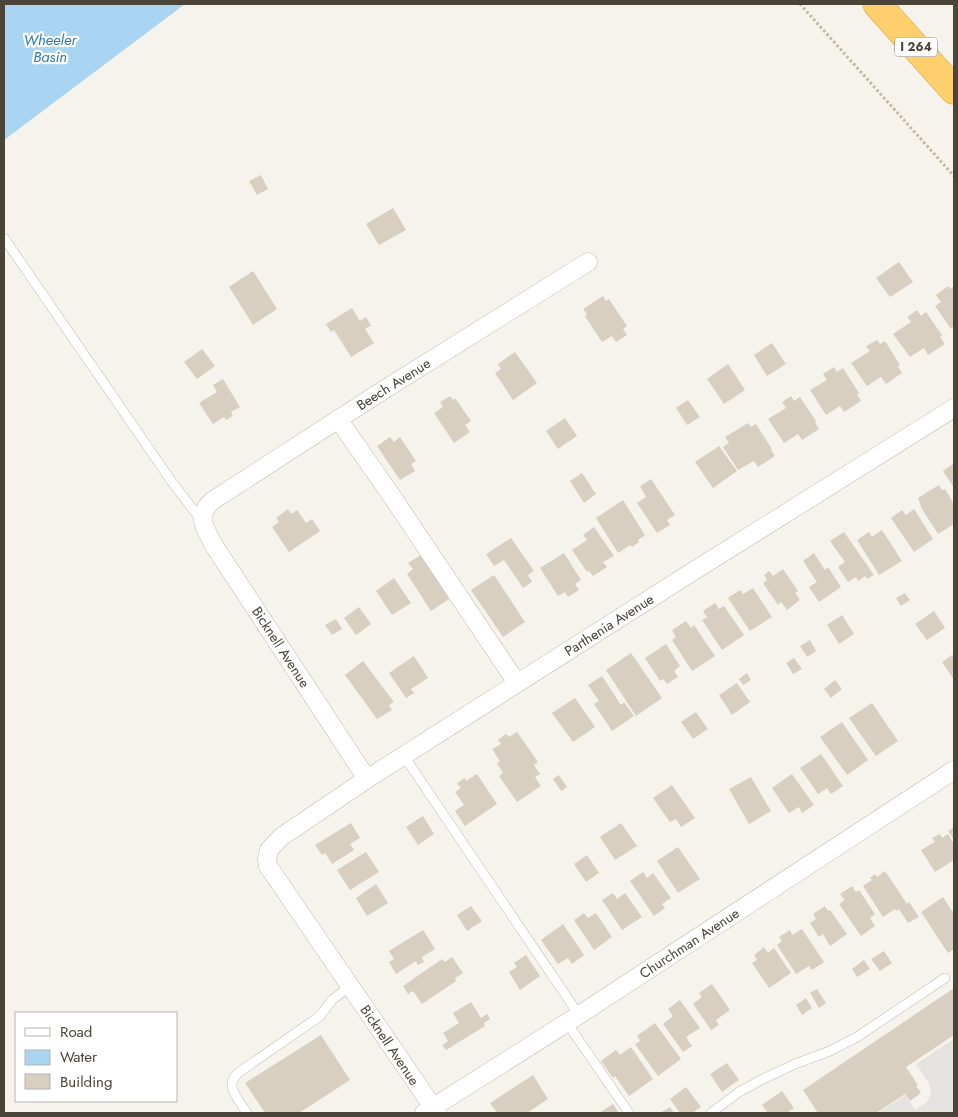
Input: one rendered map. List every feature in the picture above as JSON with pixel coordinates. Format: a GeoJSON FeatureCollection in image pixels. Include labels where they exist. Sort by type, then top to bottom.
{"type":"FeatureCollection","features":[{"type":"Feature","properties":{"kind":"highway","name":"I 264"},"geometry":{"type":"LineString","coordinates":[[877,4],[954,90]]}},
{"type":"Feature","properties":{"kind":"street","name":"Beech Avenue"},"geometry":{"type":"LineString","coordinates":[[203,517],[206,506],[212,501],[588,262]]}},
{"type":"Feature","properties":{"kind":"street","name":"Parthenia Avenue"},"geometry":{"type":"LineString","coordinates":[[269,850],[281,837],[367,779],[700,566],[954,408]]}},
{"type":"Feature","properties":{"kind":"street"},"geometry":{"type":"LineString","coordinates":[[338,420],[391,495],[517,683]]}},
{"type":"Feature","properties":{"kind":"street","name":"Bicknell Avenue"},"geometry":{"type":"LineString","coordinates":[[203,517],[213,544],[367,779]]}},
{"type":"Feature","properties":{"kind":"street","name":"Churchman Avenue"},"geometry":{"type":"LineString","coordinates":[[431,1111],[954,770]]}},
{"type":"Feature","properties":{"kind":"street","name":"Bicknell Avenue"},"geometry":{"type":"LineString","coordinates":[[269,850],[268,866],[350,986],[431,1111]]}},
{"type":"Feature","properties":{"kind":"lane"},"geometry":{"type":"LineString","coordinates":[[4,238],[172,482],[203,517]]}},
{"type":"Feature","properties":{"kind":"lane"},"geometry":{"type":"LineString","coordinates":[[404,756],[573,1019],[629,1113]]}},
{"type":"Feature","properties":{"kind":"lane"},"geometry":{"type":"LineString","coordinates":[[711,1113],[739,1092],[761,1080],[858,1037],[944,978]]}},
{"type":"Feature","properties":{"kind":"lane"},"geometry":{"type":"LineString","coordinates":[[247,1113],[232,1088],[232,1083],[238,1073],[320,1016],[332,1000],[350,986]]}},
{"type":"Feature","properties":{"kind":"path"},"geometry":{"type":"LineString","coordinates":[[800,4],[954,176]]}},
{"type":"Feature","properties":{"kind":"shaded area"},"geometry":{"type":"Polygon","coordinates":[[[954,1039],[954,1113],[878,1113],[905,1095],[915,1110],[927,1102],[931,1094],[929,1083],[916,1064],[954,1039]]]}},
{"type":"Feature","properties":{"kind":"water","name":"Wheeler Basin"},"geometry":{"type":"Polygon","coordinates":[[[4,4],[185,4],[4,140],[4,4]]]}},
{"type":"Feature","properties":{"kind":"building"},"geometry":{"type":"Polygon","coordinates":[[[261,175],[268,189],[257,195],[249,181],[261,175]]]}},
{"type":"Feature","properties":{"kind":"building"},"geometry":{"type":"Polygon","coordinates":[[[393,208],[406,230],[379,245],[366,224],[393,208]]]}},
{"type":"Feature","properties":{"kind":"building"},"geometry":{"type":"Polygon","coordinates":[[[899,262],[913,282],[890,297],[876,278],[899,262]]]}},
{"type":"Feature","properties":{"kind":"building"},"geometry":{"type":"Polygon","coordinates":[[[253,271],[277,309],[253,325],[229,287],[253,271]]]}},
{"type":"Feature","properties":{"kind":"building"},"geometry":{"type":"Polygon","coordinates":[[[948,286],[950,289],[954,286],[954,326],[951,329],[935,306],[941,302],[936,295],[948,286]]]}},
{"type":"Feature","properties":{"kind":"building"},"geometry":{"type":"Polygon","coordinates":[[[603,296],[606,301],[609,299],[627,326],[623,329],[627,335],[616,342],[612,336],[602,342],[585,316],[587,314],[583,309],[603,296]]]}},
{"type":"Feature","properties":{"kind":"building"},"geometry":{"type":"Polygon","coordinates":[[[352,308],[360,321],[366,317],[371,326],[365,329],[374,343],[351,357],[334,330],[331,332],[326,324],[352,308]]]}},
{"type":"Feature","properties":{"kind":"building"},"geometry":{"type":"Polygon","coordinates":[[[917,310],[921,316],[926,312],[942,335],[940,337],[945,344],[928,355],[924,348],[910,357],[893,334],[911,322],[907,317],[917,310]]]}},
{"type":"Feature","properties":{"kind":"building"},"geometry":{"type":"Polygon","coordinates":[[[877,340],[880,344],[885,341],[900,365],[898,366],[902,373],[886,384],[881,377],[867,386],[851,363],[870,351],[866,346],[877,340]]]}},
{"type":"Feature","properties":{"kind":"building"},"geometry":{"type":"Polygon","coordinates":[[[772,343],[786,364],[767,376],[754,355],[772,343]]]}},
{"type":"Feature","properties":{"kind":"building"},"geometry":{"type":"Polygon","coordinates":[[[202,349],[215,366],[197,379],[184,362],[202,349]]]}},
{"type":"Feature","properties":{"kind":"building"},"geometry":{"type":"Polygon","coordinates":[[[515,352],[537,383],[513,400],[495,373],[501,369],[498,364],[515,352]]]}},
{"type":"Feature","properties":{"kind":"building"},"geometry":{"type":"Polygon","coordinates":[[[728,364],[745,390],[724,404],[707,379],[728,364]]]}},
{"type":"Feature","properties":{"kind":"building"},"geometry":{"type":"Polygon","coordinates":[[[834,367],[837,372],[843,368],[859,393],[857,394],[861,401],[844,412],[840,406],[826,415],[810,390],[827,380],[823,374],[834,367]]]}},
{"type":"Feature","properties":{"kind":"building"},"geometry":{"type":"Polygon","coordinates":[[[223,379],[240,407],[231,412],[233,416],[226,420],[224,417],[213,424],[199,403],[217,392],[213,385],[223,379]]]}},
{"type":"Feature","properties":{"kind":"building"},"geometry":{"type":"Polygon","coordinates":[[[450,396],[453,400],[455,398],[471,421],[465,425],[470,432],[454,443],[434,413],[443,407],[440,402],[450,396]]]}},
{"type":"Feature","properties":{"kind":"building"},"geometry":{"type":"Polygon","coordinates":[[[791,396],[794,401],[800,397],[816,421],[819,429],[802,440],[798,434],[784,443],[768,419],[786,408],[782,402],[791,396]]]}},
{"type":"Feature","properties":{"kind":"building"},"geometry":{"type":"Polygon","coordinates":[[[688,400],[700,417],[687,425],[676,408],[688,400]]]}},
{"type":"Feature","properties":{"kind":"building"},"geometry":{"type":"Polygon","coordinates":[[[565,418],[577,436],[558,449],[546,431],[565,418]]]}},
{"type":"Feature","properties":{"kind":"building"},"geometry":{"type":"Polygon","coordinates":[[[748,423],[751,427],[756,424],[775,456],[758,467],[754,461],[738,470],[723,447],[729,443],[725,437],[748,423]]]}},
{"type":"Feature","properties":{"kind":"building"},"geometry":{"type":"Polygon","coordinates":[[[390,437],[394,442],[400,437],[416,461],[411,464],[415,471],[400,480],[377,446],[390,437]]]}},
{"type":"Feature","properties":{"kind":"building"},"geometry":{"type":"Polygon","coordinates":[[[719,446],[737,471],[713,488],[695,462],[719,446]]]}},
{"type":"Feature","properties":{"kind":"building"},"geometry":{"type":"Polygon","coordinates":[[[954,463],[954,488],[943,471],[954,463]]]}},
{"type":"Feature","properties":{"kind":"building"},"geometry":{"type":"Polygon","coordinates":[[[582,473],[596,494],[584,503],[570,481],[582,473]]]}},
{"type":"Feature","properties":{"kind":"building"},"geometry":{"type":"Polygon","coordinates":[[[651,479],[675,515],[667,520],[670,525],[657,533],[637,503],[646,497],[640,486],[651,479]]]}},
{"type":"Feature","properties":{"kind":"building"},"geometry":{"type":"Polygon","coordinates":[[[939,485],[942,490],[945,489],[954,504],[954,524],[938,534],[922,509],[918,498],[939,485]]]}},
{"type":"Feature","properties":{"kind":"building"},"geometry":{"type":"Polygon","coordinates":[[[623,500],[645,535],[632,547],[630,545],[618,553],[596,518],[623,500]]]}},
{"type":"Feature","properties":{"kind":"building"},"geometry":{"type":"Polygon","coordinates":[[[288,509],[291,514],[297,510],[306,523],[312,519],[320,531],[289,552],[272,527],[279,522],[276,518],[288,509]]]}},
{"type":"Feature","properties":{"kind":"building"},"geometry":{"type":"Polygon","coordinates":[[[914,509],[933,539],[914,552],[891,518],[902,510],[906,515],[914,509]]]}},
{"type":"Feature","properties":{"kind":"building"},"geometry":{"type":"Polygon","coordinates":[[[594,527],[614,556],[603,562],[607,567],[593,576],[589,571],[587,572],[572,550],[587,540],[583,535],[594,527]]]}},
{"type":"Feature","properties":{"kind":"building"},"geometry":{"type":"Polygon","coordinates":[[[882,530],[902,561],[879,575],[857,540],[869,532],[872,537],[882,530]]]}},
{"type":"Feature","properties":{"kind":"building"},"geometry":{"type":"Polygon","coordinates":[[[844,532],[874,575],[867,579],[865,576],[858,581],[856,577],[848,582],[838,567],[845,562],[830,541],[844,532]]]}},
{"type":"Feature","properties":{"kind":"building"},"geometry":{"type":"Polygon","coordinates":[[[511,538],[534,571],[528,575],[532,582],[523,588],[504,560],[494,566],[486,554],[511,538]]]}},
{"type":"Feature","properties":{"kind":"building"},"geometry":{"type":"Polygon","coordinates":[[[564,553],[581,580],[575,584],[579,590],[568,597],[565,592],[558,596],[540,568],[564,553]]]}},
{"type":"Feature","properties":{"kind":"building"},"geometry":{"type":"Polygon","coordinates":[[[814,553],[825,570],[828,567],[841,587],[819,602],[809,587],[817,582],[803,561],[814,553]]]}},
{"type":"Feature","properties":{"kind":"building"},"geometry":{"type":"Polygon","coordinates":[[[421,555],[449,599],[431,611],[407,574],[413,569],[408,563],[421,555]]]}},
{"type":"Feature","properties":{"kind":"building"},"geometry":{"type":"Polygon","coordinates":[[[783,569],[798,591],[795,593],[800,600],[787,610],[781,602],[778,605],[763,583],[767,580],[764,575],[769,571],[773,576],[783,569]]]}},
{"type":"Feature","properties":{"kind":"building"},"geometry":{"type":"Polygon","coordinates":[[[494,575],[525,622],[503,637],[471,590],[494,575]]]}},
{"type":"Feature","properties":{"kind":"building"},"geometry":{"type":"Polygon","coordinates":[[[394,578],[411,603],[392,615],[376,591],[394,578]]]}},
{"type":"Feature","properties":{"kind":"building"},"geometry":{"type":"Polygon","coordinates":[[[753,588],[772,617],[750,631],[728,598],[740,590],[743,594],[753,588]]]}},
{"type":"Feature","properties":{"kind":"building"},"geometry":{"type":"Polygon","coordinates":[[[905,593],[910,600],[901,606],[896,598],[905,593]]]}},
{"type":"Feature","properties":{"kind":"building"},"geometry":{"type":"Polygon","coordinates":[[[715,603],[719,609],[724,606],[744,635],[722,650],[702,620],[707,617],[703,611],[715,603]]]}},
{"type":"Feature","properties":{"kind":"building"},"geometry":{"type":"Polygon","coordinates":[[[359,607],[371,624],[356,635],[344,618],[359,607]]]}},
{"type":"Feature","properties":{"kind":"building"},"geometry":{"type":"Polygon","coordinates":[[[934,611],[945,628],[927,640],[915,624],[934,611]]]}},
{"type":"Feature","properties":{"kind":"building"},"geometry":{"type":"Polygon","coordinates":[[[842,615],[854,634],[839,644],[827,625],[842,615]]]}},
{"type":"Feature","properties":{"kind":"building"},"geometry":{"type":"Polygon","coordinates":[[[336,619],[342,629],[332,635],[325,625],[336,619]]]}},
{"type":"Feature","properties":{"kind":"building"},"geometry":{"type":"Polygon","coordinates":[[[686,621],[691,628],[694,625],[715,656],[692,671],[672,640],[676,637],[672,630],[686,621]]]}},
{"type":"Feature","properties":{"kind":"building"},"geometry":{"type":"Polygon","coordinates":[[[810,640],[816,651],[807,657],[800,646],[810,640]]]}},
{"type":"Feature","properties":{"kind":"building"},"geometry":{"type":"Polygon","coordinates":[[[666,644],[680,666],[674,671],[678,677],[667,684],[663,679],[660,681],[645,658],[666,644]]]}},
{"type":"Feature","properties":{"kind":"building"},"geometry":{"type":"Polygon","coordinates":[[[631,653],[662,698],[636,716],[606,670],[631,653]]]}},
{"type":"Feature","properties":{"kind":"building"},"geometry":{"type":"Polygon","coordinates":[[[952,655],[954,658],[954,680],[942,662],[952,655]]]}},
{"type":"Feature","properties":{"kind":"building"},"geometry":{"type":"Polygon","coordinates":[[[414,656],[428,678],[411,689],[414,693],[406,698],[389,673],[414,656]]]}},
{"type":"Feature","properties":{"kind":"building"},"geometry":{"type":"Polygon","coordinates":[[[794,658],[802,669],[793,674],[786,663],[794,658]]]}},
{"type":"Feature","properties":{"kind":"building"},"geometry":{"type":"Polygon","coordinates":[[[363,661],[394,702],[389,705],[392,710],[377,719],[345,675],[363,661]]]}},
{"type":"Feature","properties":{"kind":"building"},"geometry":{"type":"Polygon","coordinates":[[[747,673],[751,680],[743,685],[739,679],[747,673]]]}},
{"type":"Feature","properties":{"kind":"building"},"geometry":{"type":"Polygon","coordinates":[[[602,676],[621,705],[624,702],[634,716],[612,731],[594,704],[599,701],[588,685],[602,676]]]}},
{"type":"Feature","properties":{"kind":"building"},"geometry":{"type":"Polygon","coordinates":[[[835,680],[842,689],[831,698],[824,689],[835,680]]]}},
{"type":"Feature","properties":{"kind":"building"},"geometry":{"type":"Polygon","coordinates":[[[737,683],[750,702],[732,715],[719,695],[737,683]]]}},
{"type":"Feature","properties":{"kind":"building"},"geometry":{"type":"Polygon","coordinates":[[[575,698],[595,727],[573,742],[552,713],[575,698]]]}},
{"type":"Feature","properties":{"kind":"building"},"geometry":{"type":"Polygon","coordinates":[[[872,703],[898,741],[876,756],[849,718],[872,703]]]}},
{"type":"Feature","properties":{"kind":"building"},"geometry":{"type":"Polygon","coordinates":[[[696,712],[708,729],[693,739],[681,722],[696,712]]]}},
{"type":"Feature","properties":{"kind":"building"},"geometry":{"type":"Polygon","coordinates":[[[842,722],[868,760],[847,775],[820,737],[842,722]]]}},
{"type":"Feature","properties":{"kind":"building"},"geometry":{"type":"Polygon","coordinates":[[[517,732],[538,762],[534,765],[540,774],[535,777],[541,786],[517,802],[499,776],[503,773],[497,763],[500,761],[492,749],[501,744],[498,740],[506,734],[509,737],[517,732]]]}},
{"type":"Feature","properties":{"kind":"building"},"geometry":{"type":"Polygon","coordinates":[[[821,754],[843,786],[831,794],[827,788],[818,794],[800,768],[821,754]]]}},
{"type":"Feature","properties":{"kind":"building"},"geometry":{"type":"Polygon","coordinates":[[[477,774],[497,804],[465,826],[455,811],[464,805],[455,792],[461,788],[457,783],[465,778],[466,781],[477,774]]]}},
{"type":"Feature","properties":{"kind":"building"},"geometry":{"type":"Polygon","coordinates":[[[792,774],[814,805],[802,813],[799,807],[789,813],[772,788],[792,774]]]}},
{"type":"Feature","properties":{"kind":"building"},"geometry":{"type":"Polygon","coordinates":[[[559,775],[567,787],[561,791],[553,779],[559,775]]]}},
{"type":"Feature","properties":{"kind":"building"},"geometry":{"type":"Polygon","coordinates":[[[751,777],[771,811],[749,824],[729,789],[751,777]]]}},
{"type":"Feature","properties":{"kind":"building"},"geometry":{"type":"Polygon","coordinates":[[[672,785],[695,818],[681,827],[676,819],[670,822],[653,798],[672,785]]]}},
{"type":"Feature","properties":{"kind":"building"},"geometry":{"type":"Polygon","coordinates":[[[423,816],[434,834],[418,845],[406,827],[423,816]]]}},
{"type":"Feature","properties":{"kind":"building"},"geometry":{"type":"Polygon","coordinates":[[[351,823],[360,838],[350,844],[354,850],[332,864],[325,853],[322,855],[315,845],[351,823]]]}},
{"type":"Feature","properties":{"kind":"building"},"geometry":{"type":"Polygon","coordinates":[[[621,823],[637,846],[615,860],[600,837],[621,823]]]}},
{"type":"Feature","properties":{"kind":"building"},"geometry":{"type":"Polygon","coordinates":[[[954,827],[954,840],[948,831],[954,827]]]}},
{"type":"Feature","properties":{"kind":"building"},"geometry":{"type":"Polygon","coordinates":[[[940,834],[942,838],[948,834],[954,844],[954,860],[935,872],[921,850],[935,842],[932,838],[940,834]]]}},
{"type":"Feature","properties":{"kind":"building"},"geometry":{"type":"Polygon","coordinates":[[[678,847],[700,879],[678,893],[657,861],[678,847]]]}},
{"type":"Feature","properties":{"kind":"building"},"geometry":{"type":"Polygon","coordinates":[[[366,852],[379,872],[350,890],[337,870],[366,852]]]}},
{"type":"Feature","properties":{"kind":"building"},"geometry":{"type":"Polygon","coordinates":[[[587,855],[599,873],[586,882],[574,864],[587,855]]]}},
{"type":"Feature","properties":{"kind":"building"},"geometry":{"type":"Polygon","coordinates":[[[885,871],[907,904],[909,902],[919,917],[908,923],[899,909],[896,911],[895,909],[883,917],[863,886],[872,880],[870,878],[875,874],[877,877],[885,871]]]}},
{"type":"Feature","properties":{"kind":"building"},"geometry":{"type":"Polygon","coordinates":[[[643,872],[647,878],[653,873],[671,898],[662,904],[665,908],[654,916],[630,881],[643,872]]]}},
{"type":"Feature","properties":{"kind":"building"},"geometry":{"type":"Polygon","coordinates":[[[376,884],[388,903],[367,916],[356,898],[376,884]]]}},
{"type":"Feature","properties":{"kind":"building"},"geometry":{"type":"Polygon","coordinates":[[[852,886],[856,892],[859,890],[875,914],[870,918],[875,926],[861,936],[839,904],[845,900],[840,894],[852,886]]]}},
{"type":"Feature","properties":{"kind":"building"},"geometry":{"type":"Polygon","coordinates":[[[613,893],[617,899],[625,893],[642,917],[622,930],[602,900],[613,893]]]}},
{"type":"Feature","properties":{"kind":"building"},"geometry":{"type":"Polygon","coordinates":[[[943,897],[954,914],[954,949],[948,953],[921,912],[943,897]]]}},
{"type":"Feature","properties":{"kind":"building"},"geometry":{"type":"Polygon","coordinates":[[[471,906],[482,921],[467,931],[457,915],[471,906]]]}},
{"type":"Feature","properties":{"kind":"building"},"geometry":{"type":"Polygon","coordinates":[[[825,906],[847,934],[830,946],[823,934],[819,937],[810,923],[816,919],[813,914],[825,906]]]}},
{"type":"Feature","properties":{"kind":"building"},"geometry":{"type":"Polygon","coordinates":[[[584,913],[588,918],[596,913],[612,937],[594,950],[574,920],[584,913]]]}},
{"type":"Feature","properties":{"kind":"building"},"geometry":{"type":"Polygon","coordinates":[[[563,924],[584,955],[572,964],[568,958],[558,964],[541,940],[563,924]]]}},
{"type":"Feature","properties":{"kind":"building"},"geometry":{"type":"Polygon","coordinates":[[[802,929],[824,962],[812,970],[809,966],[796,974],[777,945],[782,941],[779,937],[790,930],[792,935],[802,929]]]}},
{"type":"Feature","properties":{"kind":"building"},"geometry":{"type":"Polygon","coordinates":[[[423,930],[435,949],[422,957],[424,962],[418,965],[416,961],[396,974],[389,962],[394,959],[389,951],[423,930]]]}},
{"type":"Feature","properties":{"kind":"building"},"geometry":{"type":"Polygon","coordinates":[[[764,947],[768,953],[774,948],[791,973],[769,988],[752,963],[757,960],[754,955],[764,947]]]}},
{"type":"Feature","properties":{"kind":"building"},"geometry":{"type":"Polygon","coordinates":[[[884,951],[892,963],[880,971],[871,959],[884,951]]]}},
{"type":"Feature","properties":{"kind":"building"},"geometry":{"type":"Polygon","coordinates":[[[526,955],[540,976],[520,990],[509,972],[517,967],[514,963],[526,955]]]}},
{"type":"Feature","properties":{"kind":"building"},"geometry":{"type":"Polygon","coordinates":[[[452,957],[463,973],[455,978],[456,981],[422,1004],[413,991],[408,994],[403,986],[442,959],[445,962],[452,957]]]}},
{"type":"Feature","properties":{"kind":"building"},"geometry":{"type":"Polygon","coordinates":[[[864,960],[870,969],[857,977],[852,969],[864,960]]]}},
{"type":"Feature","properties":{"kind":"building"},"geometry":{"type":"Polygon","coordinates":[[[712,984],[730,1010],[716,1020],[719,1025],[711,1030],[693,1004],[702,997],[699,993],[712,984]]]}},
{"type":"Feature","properties":{"kind":"building"},"geometry":{"type":"Polygon","coordinates":[[[954,988],[954,1035],[906,1067],[921,1093],[910,1101],[905,1094],[876,1113],[818,1113],[803,1090],[954,988]]]}},
{"type":"Feature","properties":{"kind":"building"},"geometry":{"type":"Polygon","coordinates":[[[817,989],[826,1003],[819,1008],[810,993],[817,989]]]}},
{"type":"Feature","properties":{"kind":"building"},"geometry":{"type":"Polygon","coordinates":[[[806,998],[812,1008],[802,1015],[796,1005],[806,998]]]}},
{"type":"Feature","properties":{"kind":"building"},"geometry":{"type":"Polygon","coordinates":[[[680,1000],[700,1028],[686,1037],[692,1046],[683,1052],[663,1024],[673,1016],[668,1009],[680,1000]]]}},
{"type":"Feature","properties":{"kind":"building"},"geometry":{"type":"Polygon","coordinates":[[[471,1002],[481,1018],[487,1014],[490,1019],[484,1023],[485,1026],[446,1050],[442,1045],[448,1041],[443,1033],[459,1023],[453,1013],[471,1002]]]}},
{"type":"Feature","properties":{"kind":"building"},"geometry":{"type":"Polygon","coordinates":[[[655,1023],[681,1059],[658,1076],[635,1044],[640,1041],[637,1036],[655,1023]]]}},
{"type":"Feature","properties":{"kind":"building"},"geometry":{"type":"Polygon","coordinates":[[[321,1035],[350,1080],[299,1113],[265,1113],[245,1083],[321,1035]]]}},
{"type":"Feature","properties":{"kind":"building"},"geometry":{"type":"Polygon","coordinates":[[[631,1047],[653,1079],[629,1096],[615,1076],[613,1078],[601,1061],[616,1050],[620,1055],[631,1047]]]}},
{"type":"Feature","properties":{"kind":"building"},"geometry":{"type":"Polygon","coordinates":[[[727,1063],[739,1080],[722,1092],[710,1074],[727,1063]]]}},
{"type":"Feature","properties":{"kind":"building"},"geometry":{"type":"Polygon","coordinates":[[[533,1075],[548,1099],[527,1113],[497,1113],[490,1103],[533,1075]]]}},
{"type":"Feature","properties":{"kind":"building"},"geometry":{"type":"Polygon","coordinates":[[[686,1087],[701,1107],[692,1113],[680,1113],[670,1099],[686,1087]]]}},
{"type":"Feature","properties":{"kind":"building"},"geometry":{"type":"Polygon","coordinates":[[[782,1091],[794,1108],[787,1113],[768,1113],[762,1105],[782,1091]]]}},
{"type":"Feature","properties":{"kind":"building"},"geometry":{"type":"Polygon","coordinates":[[[613,1104],[619,1113],[599,1113],[613,1104]]]}},
{"type":"Feature","properties":{"kind":"building"},"geometry":{"type":"Polygon","coordinates":[[[670,1107],[674,1113],[660,1113],[670,1107]]]}}]}
